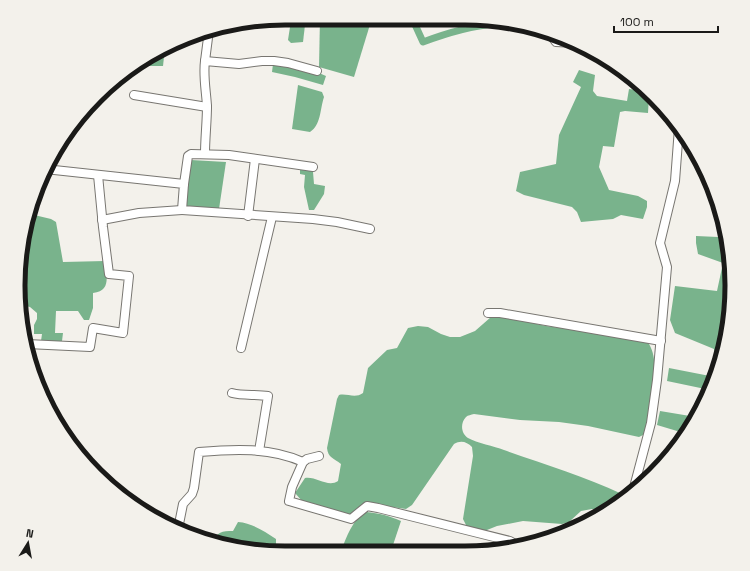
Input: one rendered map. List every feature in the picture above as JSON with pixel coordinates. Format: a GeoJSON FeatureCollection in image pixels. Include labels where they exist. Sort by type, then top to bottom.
{"type":"FeatureCollection","features":[{"type":"Feature","properties":{"kind":"street"},"geometry":{"type":"LineString","coordinates":[[205,154],[207,107],[204,80],[208,37]]}},
{"type":"Feature","properties":{"kind":"street"},"geometry":{"type":"LineString","coordinates":[[205,61],[238,64],[274,61],[288,63],[317,71]]}},
{"type":"Feature","properties":{"kind":"street"},"geometry":{"type":"LineString","coordinates":[[134,95],[207,107]]}},
{"type":"Feature","properties":{"kind":"street"},"geometry":{"type":"LineString","coordinates":[[635,481],[651,422],[668,267],[660,244],[675,181],[678,137]]}},
{"type":"Feature","properties":{"kind":"street"},"geometry":{"type":"LineString","coordinates":[[182,210],[188,156],[190,154],[229,155],[313,167]]}},
{"type":"Feature","properties":{"kind":"street"},"geometry":{"type":"LineString","coordinates":[[248,216],[254,159]]}},
{"type":"Feature","properties":{"kind":"street"},"geometry":{"type":"LineString","coordinates":[[52,170],[184,184]]}},
{"type":"Feature","properties":{"kind":"street"},"geometry":{"type":"LineString","coordinates":[[32,344],[90,347],[93,328],[123,333],[129,276],[109,274],[98,175]]}},
{"type":"Feature","properties":{"kind":"street"},"geometry":{"type":"LineString","coordinates":[[102,220],[139,213],[182,210],[337,222],[370,229]]}},
{"type":"Feature","properties":{"kind":"street"},"geometry":{"type":"LineString","coordinates":[[240,348],[272,217]]}},
{"type":"Feature","properties":{"kind":"street"},"geometry":{"type":"LineString","coordinates":[[488,313],[661,341]]}},
{"type":"Feature","properties":{"kind":"street"},"geometry":{"type":"LineString","coordinates":[[232,393],[241,395],[250,394],[268,396],[259,451]]}},
{"type":"Feature","properties":{"kind":"street"},"geometry":{"type":"LineString","coordinates":[[179,523],[183,504],[192,494],[194,488],[199,452],[236,450],[259,451],[286,455],[303,462]]}},
{"type":"Feature","properties":{"kind":"street"},"geometry":{"type":"LineString","coordinates":[[319,456],[307,459],[303,462],[292,487],[289,501],[351,519],[367,506],[378,508],[511,542]]}},
{"type":"Feature","properties":{"kind":"shaded area"},"geometry":{"type":"Polygon","coordinates":[[[305,25],[303,42],[291,43],[288,40],[290,27],[305,25]]]}},
{"type":"Feature","properties":{"kind":"shaded area"},"geometry":{"type":"Polygon","coordinates":[[[320,25],[370,25],[354,77],[319,67],[320,25]]]}},
{"type":"Feature","properties":{"kind":"shaded area"},"geometry":{"type":"Polygon","coordinates":[[[164,55],[163,66],[146,66],[164,55]]]}},
{"type":"Feature","properties":{"kind":"shaded area"},"geometry":{"type":"Polygon","coordinates":[[[273,64],[319,73],[326,76],[323,85],[272,72],[273,64]]]}},
{"type":"Feature","properties":{"kind":"shaded area"},"geometry":{"type":"Polygon","coordinates":[[[579,70],[595,75],[593,91],[597,96],[627,101],[629,89],[636,90],[649,101],[648,113],[620,112],[614,147],[603,146],[599,167],[609,190],[638,196],[647,201],[647,207],[643,219],[621,215],[613,219],[581,222],[577,212],[572,207],[524,195],[516,191],[520,172],[556,164],[559,135],[581,87],[573,82],[579,70]]]}},
{"type":"Feature","properties":{"kind":"shaded area"},"geometry":{"type":"Polygon","coordinates":[[[298,85],[322,92],[324,97],[318,121],[314,129],[310,132],[292,129],[298,85]]]}},
{"type":"Feature","properties":{"kind":"shaded area"},"geometry":{"type":"Polygon","coordinates":[[[191,160],[226,162],[219,209],[185,207],[191,160]]]}},
{"type":"Feature","properties":{"kind":"shaded area"},"geometry":{"type":"Polygon","coordinates":[[[300,168],[310,169],[313,172],[314,184],[325,186],[324,194],[314,210],[309,210],[304,187],[305,175],[300,174],[300,168]]]}},
{"type":"Feature","properties":{"kind":"shaded area"},"geometry":{"type":"Polygon","coordinates":[[[35,215],[51,219],[56,222],[63,262],[105,261],[107,277],[103,289],[99,292],[93,293],[93,308],[89,320],[84,320],[78,311],[56,311],[55,333],[63,333],[62,341],[52,342],[41,341],[42,334],[34,334],[34,325],[37,319],[37,313],[30,307],[26,306],[27,251],[35,215]]]}},
{"type":"Feature","properties":{"kind":"shaded area"},"geometry":{"type":"Polygon","coordinates":[[[720,235],[723,251],[725,286],[723,320],[715,356],[714,349],[675,333],[670,320],[675,286],[717,291],[723,263],[698,254],[696,236],[718,237],[720,235]]]}},
{"type":"Feature","properties":{"kind":"shaded area"},"geometry":{"type":"Polygon","coordinates":[[[491,317],[504,317],[546,326],[641,339],[649,344],[653,353],[655,364],[654,388],[645,434],[639,437],[588,426],[474,414],[466,417],[462,425],[464,434],[472,440],[578,476],[621,494],[596,510],[592,509],[581,511],[569,522],[562,524],[523,521],[497,526],[482,532],[467,527],[463,519],[473,456],[472,447],[461,442],[454,444],[412,505],[406,509],[371,504],[353,515],[345,515],[302,501],[295,493],[305,478],[326,483],[334,483],[338,481],[341,464],[330,456],[327,448],[339,395],[357,396],[363,393],[368,368],[387,350],[397,348],[408,328],[418,326],[428,327],[450,337],[460,337],[475,331],[491,317]]]}},
{"type":"Feature","properties":{"kind":"shaded area"},"geometry":{"type":"Polygon","coordinates":[[[669,368],[708,376],[703,389],[667,381],[669,368]]]}},
{"type":"Feature","properties":{"kind":"shaded area"},"geometry":{"type":"Polygon","coordinates":[[[660,411],[690,416],[680,432],[657,425],[660,411]]]}},
{"type":"Feature","properties":{"kind":"shaded area"},"geometry":{"type":"Polygon","coordinates":[[[366,512],[375,513],[401,521],[393,546],[343,546],[348,534],[361,515],[366,512]]]}},
{"type":"Feature","properties":{"kind":"shaded area"},"geometry":{"type":"Polygon","coordinates":[[[238,522],[253,526],[276,539],[276,545],[251,544],[216,536],[226,531],[233,531],[238,522]]]}},
{"type":"Feature","properties":{"kind":"waterway"},"geometry":{"type":"LineString","coordinates":[[415,25],[423,42],[458,30],[478,26]]}}]}
